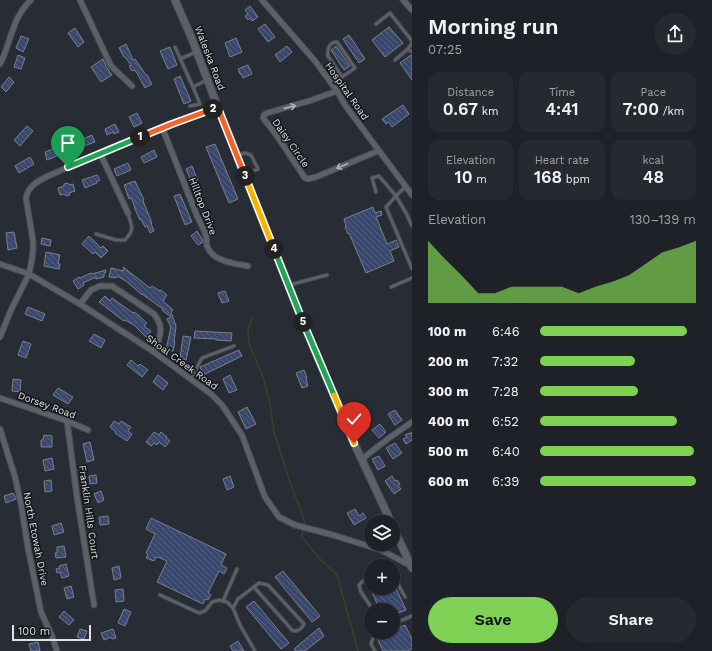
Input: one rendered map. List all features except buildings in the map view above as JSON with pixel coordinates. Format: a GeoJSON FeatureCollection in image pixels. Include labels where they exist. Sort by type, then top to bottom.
{"type":"FeatureCollection","features":[{"type":"Feature","properties":{"kind":"main road","name":"Waleska Road"},"geometry":{"type":"LineString","coordinates":[[175,0],[327,380],[388,515]]}},
{"type":"Feature","properties":{"kind":"main road"},"geometry":{"type":"LineString","coordinates":[[400,541],[412,567]]}},
{"type":"Feature","properties":{"kind":"street"},"geometry":{"type":"LineString","coordinates":[[0,64],[4,58],[15,23],[25,6],[31,0]]}},
{"type":"Feature","properties":{"kind":"street"},"geometry":{"type":"LineString","coordinates":[[80,0],[112,66],[132,86]]}},
{"type":"Feature","properties":{"kind":"street","name":"Hospital Road"},"geometry":{"type":"LineString","coordinates":[[262,0],[315,61],[378,151],[412,196]]}},
{"type":"Feature","properties":{"kind":"street"},"geometry":{"type":"LineString","coordinates":[[403,0],[412,10]]}},
{"type":"Feature","properties":{"kind":"street","name":"Daisy Circle"},"geometry":{"type":"LineString","coordinates":[[337,91],[309,102],[267,113],[264,115],[264,121],[272,129],[305,178],[308,179],[378,151]]}},
{"type":"Feature","properties":{"kind":"street"},"geometry":{"type":"LineString","coordinates":[[0,336],[29,274],[33,241],[26,198],[29,190],[38,181],[100,153],[162,128],[218,108]]}},
{"type":"Feature","properties":{"kind":"street","name":"Hilltop Drive"},"geometry":{"type":"LineString","coordinates":[[162,128],[197,216],[204,229],[207,238],[207,246],[213,256],[236,264],[248,266]]}},
{"type":"Feature","properties":{"kind":"street"},"geometry":{"type":"LineString","coordinates":[[100,153],[128,213]]}},
{"type":"Feature","properties":{"kind":"street","name":"Shoal Creek Road"},"geometry":{"type":"LineString","coordinates":[[0,264],[29,274],[80,304],[154,352],[211,394],[222,405],[242,435],[265,497],[279,517],[295,525],[381,550],[412,567]]}},
{"type":"Feature","properties":{"kind":"street"},"geometry":{"type":"LineString","coordinates":[[80,304],[91,290],[100,286],[112,286],[154,314],[159,320],[161,333],[154,352]]}},
{"type":"Feature","properties":{"kind":"street","name":"Dorsey Road"},"geometry":{"type":"LineString","coordinates":[[0,398],[88,430]]}},
{"type":"Feature","properties":{"kind":"street","name":"Franklin Hills Court"},"geometry":{"type":"LineString","coordinates":[[67,422],[76,497],[94,605]]}},
{"type":"Feature","properties":{"kind":"street"},"geometry":{"type":"LineString","coordinates":[[362,459],[412,422]]}},
{"type":"Feature","properties":{"kind":"street","name":"North Etowah Drive"},"geometry":{"type":"LineString","coordinates":[[0,429],[15,477],[41,612],[57,651]]}},
{"type":"Feature","properties":{"kind":"lane"},"geometry":{"type":"LineString","coordinates":[[376,24],[390,13],[412,42],[408,48],[394,60]]}},
{"type":"Feature","properties":{"kind":"lane"},"geometry":{"type":"LineString","coordinates":[[332,84],[355,68],[337,42],[334,42],[331,44],[327,52],[328,56],[342,77]]}},
{"type":"Feature","properties":{"kind":"lane"},"geometry":{"type":"LineString","coordinates":[[175,47],[200,104],[190,106]]}},
{"type":"Feature","properties":{"kind":"lane"},"geometry":{"type":"LineString","coordinates":[[408,48],[412,52]]}},
{"type":"Feature","properties":{"kind":"lane"},"geometry":{"type":"LineString","coordinates":[[180,59],[197,52]]}},
{"type":"Feature","properties":{"kind":"lane"},"geometry":{"type":"LineString","coordinates":[[193,87],[208,80]]}},
{"type":"Feature","properties":{"kind":"lane"},"geometry":{"type":"LineString","coordinates":[[236,155],[245,153],[251,154],[258,169],[244,174]]}},
{"type":"Feature","properties":{"kind":"lane"},"geometry":{"type":"LineString","coordinates":[[376,192],[372,178],[379,176],[396,196],[412,226]]}},
{"type":"Feature","properties":{"kind":"lane"},"geometry":{"type":"LineString","coordinates":[[406,187],[386,207],[412,268]]}},
{"type":"Feature","properties":{"kind":"lane"},"geometry":{"type":"LineString","coordinates":[[96,234],[116,240],[125,240],[132,233],[128,213]]}},
{"type":"Feature","properties":{"kind":"lane"},"geometry":{"type":"LineString","coordinates":[[289,286],[327,275]]}},
{"type":"Feature","properties":{"kind":"lane"},"geometry":{"type":"LineString","coordinates":[[391,287],[412,278]]}},
{"type":"Feature","properties":{"kind":"lane"},"geometry":{"type":"LineString","coordinates":[[191,378],[202,358],[234,346]]}},
{"type":"Feature","properties":{"kind":"lane"},"geometry":{"type":"LineString","coordinates":[[223,601],[237,569]]}},
{"type":"Feature","properties":{"kind":"lane"},"geometry":{"type":"LineString","coordinates":[[364,580],[359,585],[361,592],[368,603]]}},
{"type":"Feature","properties":{"kind":"lane"},"geometry":{"type":"LineString","coordinates":[[233,608],[238,599],[259,583],[268,585],[304,624],[302,628],[297,631],[293,631],[254,587]]}},
{"type":"Feature","properties":{"kind":"lane"},"geometry":{"type":"LineString","coordinates":[[400,588],[405,597]]}},
{"type":"Feature","properties":{"kind":"lane"},"geometry":{"type":"LineString","coordinates":[[160,595],[199,613],[205,611],[212,602],[219,600],[227,602],[233,608],[240,625],[255,651]]}},
{"type":"Feature","properties":{"kind":"lane"},"geometry":{"type":"LineString","coordinates":[[400,621],[412,616]]}},
{"type":"Feature","properties":{"kind":"lane"},"geometry":{"type":"LineString","coordinates":[[373,639],[371,644],[375,651]]}},
{"type":"Feature","properties":{"kind":"waterway"},"geometry":{"type":"LineString","coordinates":[[253,316],[248,329],[249,343],[263,377],[270,404],[274,432],[291,485],[304,519],[304,525]]}},
{"type":"Feature","properties":{"kind":"waterway"},"geometry":{"type":"LineString","coordinates":[[303,529],[302,537],[319,558],[337,575],[358,651]]}},
{"type":"Feature","properties":{"kind":"route"},"geometry":{"type":"LineString","coordinates":[[68,167],[172,124],[218,108],[305,327],[354,443]]}}]}
